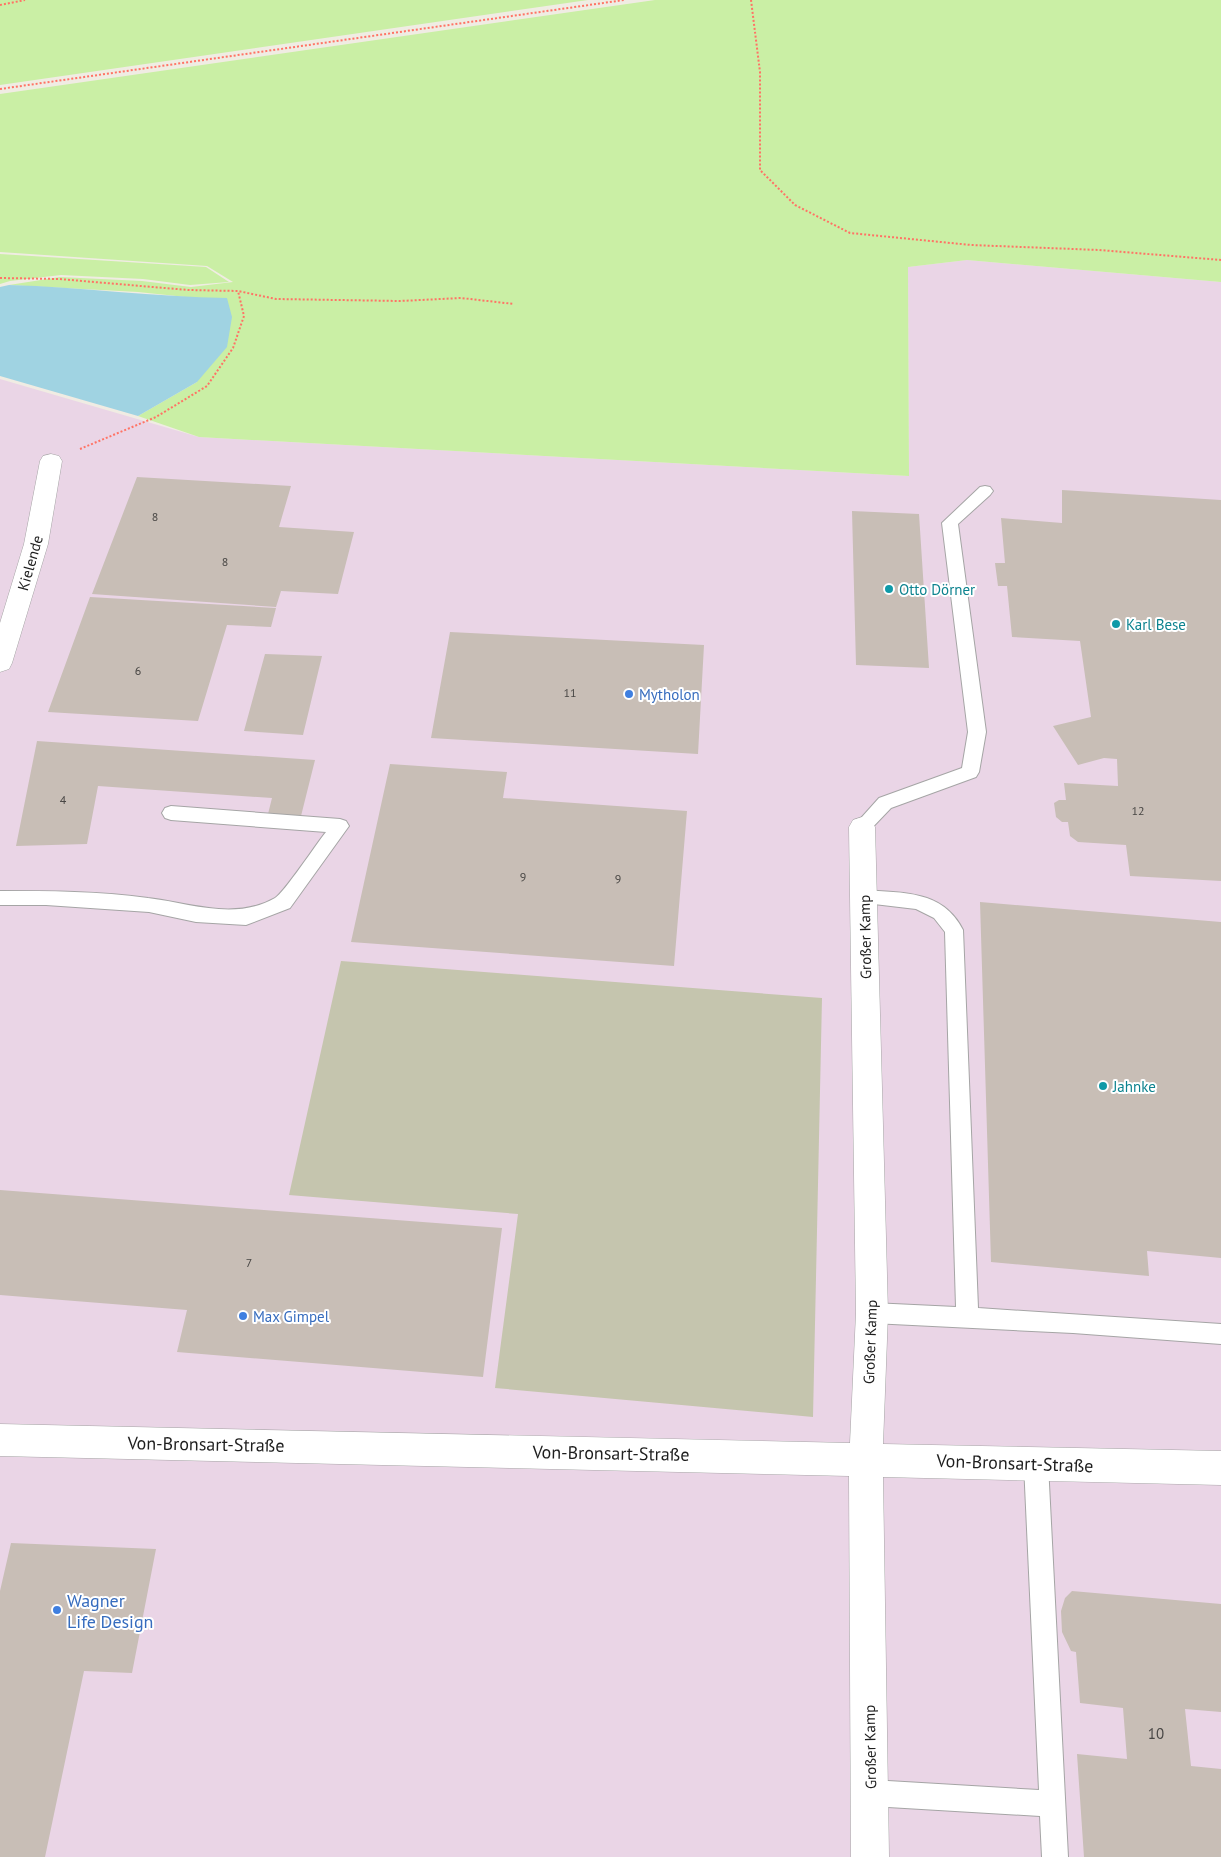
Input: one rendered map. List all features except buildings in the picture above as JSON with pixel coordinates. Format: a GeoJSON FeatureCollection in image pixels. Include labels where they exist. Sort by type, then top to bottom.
{"type":"FeatureCollection","features":[{"type":"Feature","properties":{"kind":"street","name":"Kielende"},"geometry":{"type":"LineString","coordinates":[[0,663],[36,544],[51,461]]}},
{"type":"Feature","properties":{"kind":"street","name":"Großer Kamp"},"geometry":{"type":"LineString","coordinates":[[862,827],[872,1313],[866,1458],[871,1793],[870,1857]]}},
{"type":"Feature","properties":{"kind":"street","name":"Von-Bronsart-Straße"},"geometry":{"type":"LineString","coordinates":[[0,1440],[866,1458],[1221,1468]]}},
{"type":"Feature","properties":{"kind":"lane"},"geometry":{"type":"LineString","coordinates":[[862,827],[885,803],[970,772],[977,732],[950,523],[985,491]]}},
{"type":"Feature","properties":{"kind":"lane"},"geometry":{"type":"LineString","coordinates":[[0,898],[46,898],[149,904],[196,915],[246,916],[283,903],[340,826],[171,813]]}},
{"type":"Feature","properties":{"kind":"lane"},"geometry":{"type":"LineString","coordinates":[[864,897],[919,902],[941,913],[954,930],[967,1318]]}},
{"type":"Feature","properties":{"kind":"lane"},"geometry":{"type":"LineString","coordinates":[[872,1313],[1073,1323],[1221,1334]]}},
{"type":"Feature","properties":{"kind":"lane"},"geometry":{"type":"LineString","coordinates":[[1036,1464],[1055,1857]]}},
{"type":"Feature","properties":{"kind":"lane"},"geometry":{"type":"LineString","coordinates":[[871,1793],[1053,1804]]}},
{"type":"Feature","properties":{"kind":"path"},"geometry":{"type":"LineString","coordinates":[[0,5],[25,0]]}},
{"type":"Feature","properties":{"kind":"path"},"geometry":{"type":"LineString","coordinates":[[0,89],[624,0]]}},
{"type":"Feature","properties":{"kind":"path"},"geometry":{"type":"LineString","coordinates":[[751,0],[760,72],[760,170],[795,205],[850,233],[971,245],[1099,250],[1221,260]]}},
{"type":"Feature","properties":{"kind":"path"},"geometry":{"type":"LineString","coordinates":[[0,278],[59,280],[188,290],[238,291],[276,299],[400,301],[461,298],[514,304]]}},
{"type":"Feature","properties":{"kind":"path"},"geometry":{"type":"LineString","coordinates":[[51,461],[156,417],[206,386],[232,348],[244,316],[238,291]]}},
{"type":"Feature","properties":{"kind":"shaded area"},"geometry":{"type":"Polygon","coordinates":[[[967,260],[1221,282],[1221,1857],[0,1857],[0,379],[199,437],[909,476],[908,267],[967,260]]]}},
{"type":"Feature","properties":{"kind":"shaded area"},"geometry":{"type":"Polygon","coordinates":[[[341,961],[822,998],[813,1417],[495,1388],[518,1214],[289,1195],[341,961]]]}},
{"type":"Feature","properties":{"kind":"green space"},"geometry":{"type":"Polygon","coordinates":[[[0,0],[588,0],[0,85],[0,0]]]}},
{"type":"Feature","properties":{"kind":"green space"},"geometry":{"type":"Polygon","coordinates":[[[655,0],[1221,0],[1221,282],[967,260],[908,267],[909,476],[199,437],[138,416],[197,382],[186,297],[138,292],[9,285],[60,277],[142,281],[191,287],[233,282],[207,266],[0,252],[0,94],[655,0]]]}},
{"type":"Feature","properties":{"kind":"green space"},"geometry":{"type":"Polygon","coordinates":[[[0,254],[206,267],[229,282],[190,285],[143,279],[61,275],[10,281],[0,284],[0,254]]]}},
{"type":"Feature","properties":{"kind":"water"},"geometry":{"type":"Polygon","coordinates":[[[9,285],[227,298],[232,317],[227,347],[197,382],[138,416],[0,376],[0,287],[9,285]]]}},
{"type":"Feature","properties":{"kind":"place","name":"Otto Dörner"},"geometry":{"type":"Point","coordinates":[889,589]}},
{"type":"Feature","properties":{"kind":"place","name":"Karl Bese"},"geometry":{"type":"Point","coordinates":[1116,624]}},
{"type":"Feature","properties":{"kind":"place","name":"Mytholon"},"geometry":{"type":"Point","coordinates":[629,694]}},
{"type":"Feature","properties":{"kind":"place","name":"Jahnke"},"geometry":{"type":"Point","coordinates":[1103,1086]}},
{"type":"Feature","properties":{"kind":"place","name":"Max Gimpel"},"geometry":{"type":"Point","coordinates":[243,1316]}},
{"type":"Feature","properties":{"kind":"place","name":"Wagner Life Design"},"geometry":{"type":"Point","coordinates":[57,1610]}}]}
